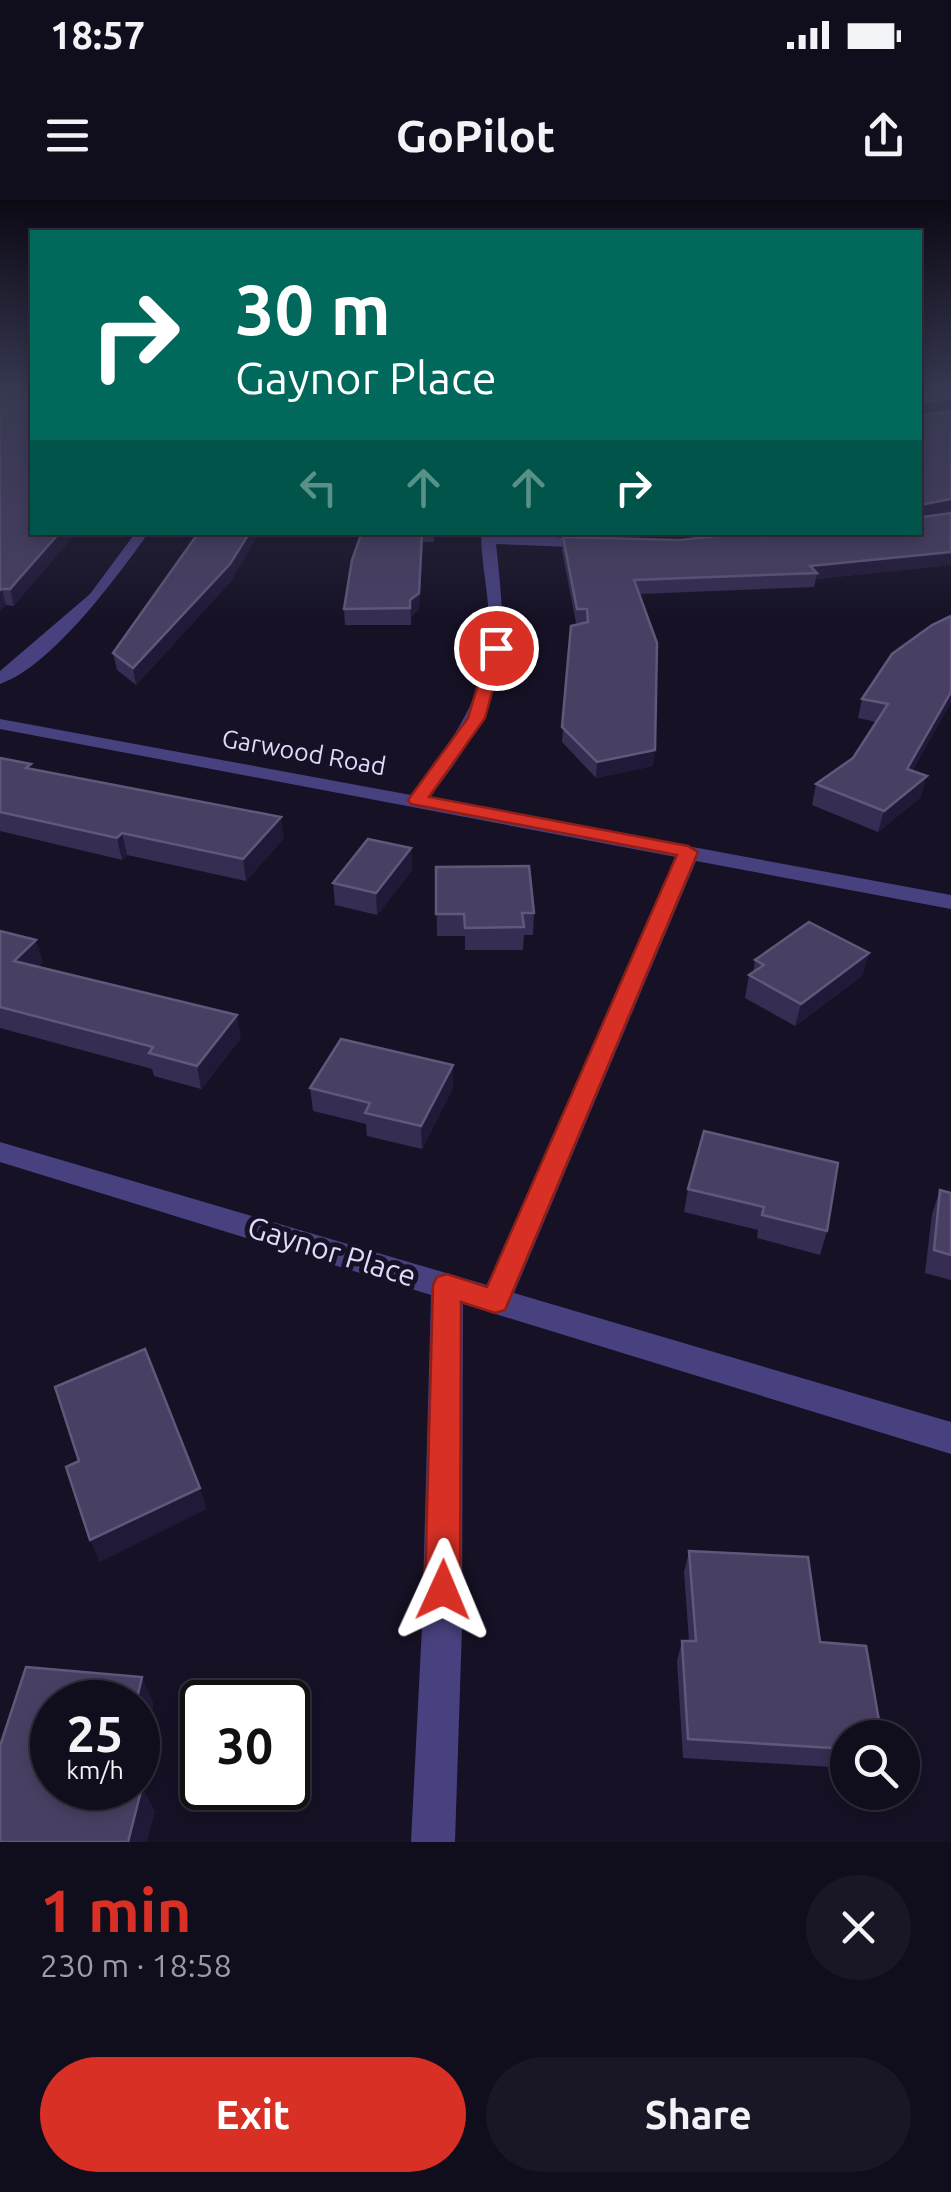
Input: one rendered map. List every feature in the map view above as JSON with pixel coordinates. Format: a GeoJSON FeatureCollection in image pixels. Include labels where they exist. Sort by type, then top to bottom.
{"type":"FeatureCollection","features":[{"type":"Feature","properties":{"kind":"street"},"geometry":{"type":"LineString","coordinates":[[0,678],[37,651],[96,597],[141,535]]}},
{"type":"Feature","properties":{"kind":"street"},"geometry":{"type":"LineString","coordinates":[[417,800],[476,718],[490,680],[496,648],[488,536],[620,545]]}},
{"type":"Feature","properties":{"kind":"street","name":"Garwood Road"},"geometry":{"type":"LineString","coordinates":[[0,724],[951,902]]}},
{"type":"Feature","properties":{"kind":"street"},"geometry":{"type":"LineString","coordinates":[[495,1302],[688,852]]}},
{"type":"Feature","properties":{"kind":"street","name":"Gaynor Place"},"geometry":{"type":"LineString","coordinates":[[0,1152],[951,1438]]}},
{"type":"Feature","properties":{"kind":"street"},"geometry":{"type":"LineString","coordinates":[[433,1842],[442,1628],[447,1285]]}},
{"type":"Feature","properties":{"kind":"building"},"geometry":{"type":"Polygon","coordinates":[[[0,469],[30,469],[30,535],[57,535],[10,589],[0,590],[0,469]]]}},
{"type":"Feature","properties":{"kind":"building"},"geometry":{"type":"Polygon","coordinates":[[[922,469],[951,469],[951,499],[922,505],[922,469]]]}},
{"type":"Feature","properties":{"kind":"building"},"geometry":{"type":"Polygon","coordinates":[[[951,513],[951,552],[810,566],[817,573],[634,580],[657,643],[655,750],[597,762],[562,727],[571,626],[588,622],[587,609],[577,609],[563,537],[680,540],[726,535],[922,535],[922,514],[923,517],[951,513]]]}},
{"type":"Feature","properties":{"kind":"building"},"geometry":{"type":"Polygon","coordinates":[[[197,535],[248,535],[230,564],[133,668],[113,653],[197,535]]]}},
{"type":"Feature","properties":{"kind":"building"},"geometry":{"type":"Polygon","coordinates":[[[361,535],[422,535],[419,593],[410,600],[410,608],[344,609],[352,560],[361,535]]]}},
{"type":"Feature","properties":{"kind":"building"},"geometry":{"type":"Polygon","coordinates":[[[951,616],[951,692],[907,769],[927,776],[884,811],[816,784],[853,758],[888,704],[862,699],[892,654],[951,616]]]}},
{"type":"Feature","properties":{"kind":"building"},"geometry":{"type":"Polygon","coordinates":[[[0,758],[31,764],[26,768],[281,817],[243,859],[122,833],[117,838],[0,812],[0,758]]]}},
{"type":"Feature","properties":{"kind":"building"},"geometry":{"type":"Polygon","coordinates":[[[368,839],[411,848],[376,893],[333,883],[368,839]]]}},
{"type":"Feature","properties":{"kind":"building"},"geometry":{"type":"Polygon","coordinates":[[[529,866],[534,913],[522,913],[524,927],[465,928],[464,914],[436,914],[436,867],[529,866]]]}},
{"type":"Feature","properties":{"kind":"building"},"geometry":{"type":"Polygon","coordinates":[[[809,922],[869,953],[801,1004],[749,975],[764,965],[755,960],[809,922]]]}},
{"type":"Feature","properties":{"kind":"building"},"geometry":{"type":"Polygon","coordinates":[[[0,931],[36,940],[14,961],[237,1015],[197,1066],[149,1053],[153,1047],[0,1007],[0,931]]]}},
{"type":"Feature","properties":{"kind":"building"},"geometry":{"type":"Polygon","coordinates":[[[341,1039],[453,1065],[421,1126],[365,1113],[370,1103],[310,1088],[341,1039]]]}},
{"type":"Feature","properties":{"kind":"building"},"geometry":{"type":"Polygon","coordinates":[[[704,1131],[838,1163],[827,1231],[762,1215],[764,1207],[688,1189],[704,1131]]]}},
{"type":"Feature","properties":{"kind":"building"},"geometry":{"type":"Polygon","coordinates":[[[940,1190],[951,1193],[951,1255],[934,1250],[940,1190]]]}},
{"type":"Feature","properties":{"kind":"building"},"geometry":{"type":"Polygon","coordinates":[[[145,1349],[200,1488],[90,1540],[66,1467],[79,1461],[55,1387],[145,1349]]]}},
{"type":"Feature","properties":{"kind":"building"},"geometry":{"type":"Polygon","coordinates":[[[689,1551],[808,1557],[820,1642],[866,1646],[879,1720],[830,1720],[830,1748],[688,1739],[682,1641],[696,1641],[689,1551]]]}},
{"type":"Feature","properties":{"kind":"building"},"geometry":{"type":"Polygon","coordinates":[[[26,1667],[142,1677],[30,1680],[30,1810],[136,1810],[128,1842],[0,1842],[0,1746],[26,1667]]]}},
{"type":"Feature","properties":{"kind":"route"},"geometry":{"type":"LineString","coordinates":[[443,1590],[447,1285],[495,1302],[688,852],[417,800],[476,718],[490,680],[496,648]]}}]}
